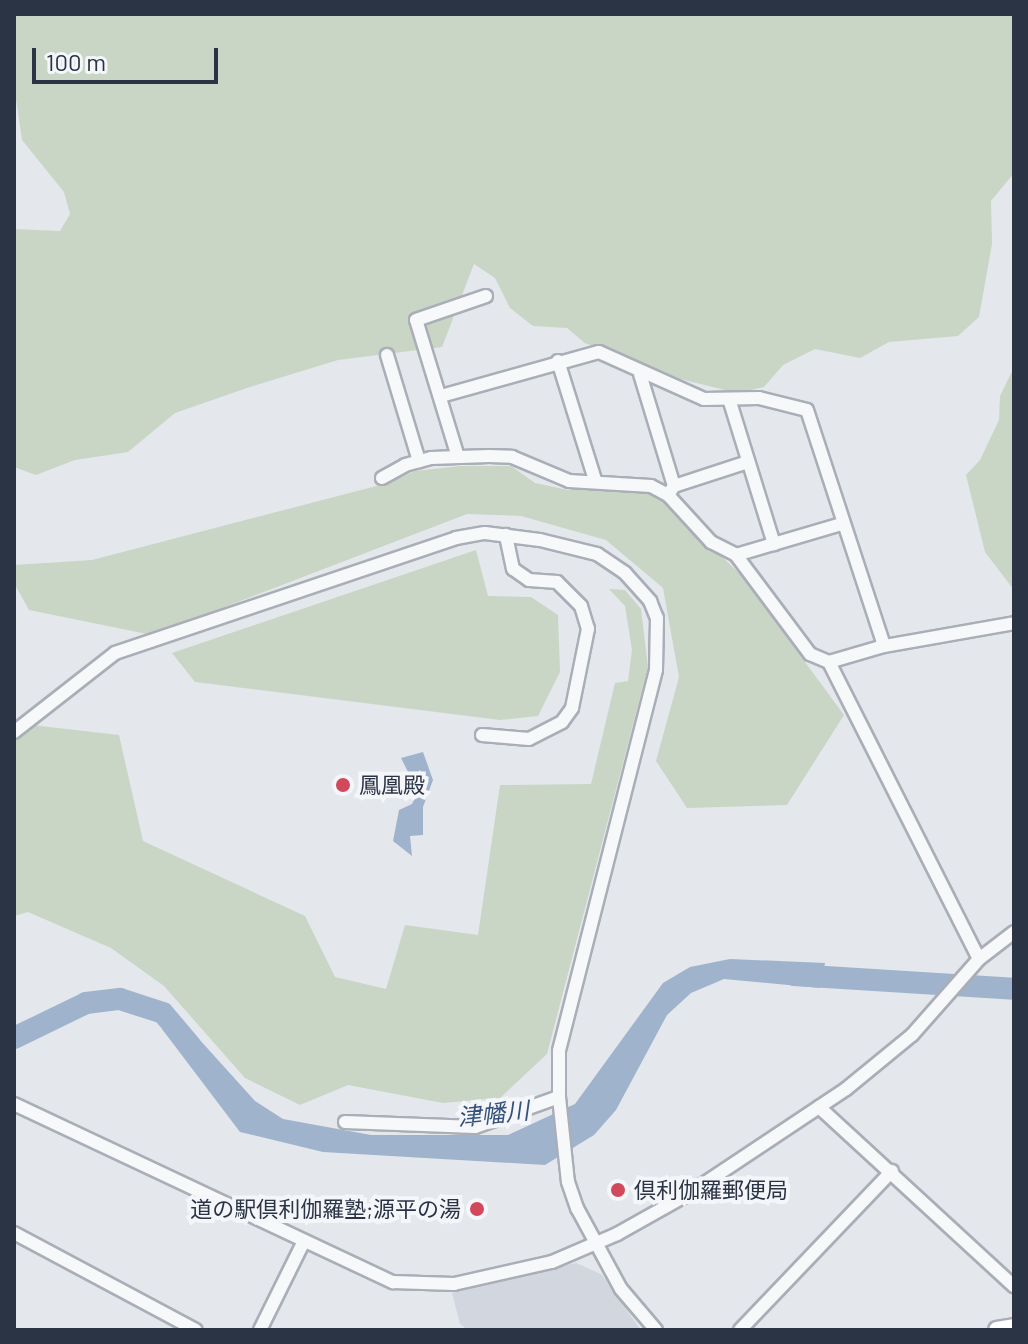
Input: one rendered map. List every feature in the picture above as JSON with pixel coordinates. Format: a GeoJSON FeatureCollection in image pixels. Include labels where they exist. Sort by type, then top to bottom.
{"type":"FeatureCollection","features":[{"type":"Feature","properties":{"kind":"main road"},"geometry":{"type":"LineString","coordinates":[[997,1330],[1014,1327]]}},
{"type":"Feature","properties":{"kind":"street"},"geometry":{"type":"LineString","coordinates":[[458,457],[416,320],[486,296]]}},
{"type":"Feature","properties":{"kind":"street"},"geometry":{"type":"LineString","coordinates":[[441,396],[599,352],[679,392],[730,402],[759,398],[807,410],[841,524],[884,646]]}},
{"type":"Feature","properties":{"kind":"street"},"geometry":{"type":"LineString","coordinates":[[387,355],[419,461]]}},
{"type":"Feature","properties":{"kind":"street"},"geometry":{"type":"LineString","coordinates":[[558,361],[595,480]]}},
{"type":"Feature","properties":{"kind":"street"},"geometry":{"type":"LineString","coordinates":[[640,374],[671,490],[711,542],[736,555],[810,654],[829,662],[884,646],[1014,623]]}},
{"type":"Feature","properties":{"kind":"street"},"geometry":{"type":"LineString","coordinates":[[730,402],[774,544]]}},
{"type":"Feature","properties":{"kind":"street"},"geometry":{"type":"LineString","coordinates":[[382,478],[419,461],[512,457],[554,477],[629,481],[671,490],[748,462]]}},
{"type":"Feature","properties":{"kind":"street"},"geometry":{"type":"LineString","coordinates":[[736,555],[841,524]]}},
{"type":"Feature","properties":{"kind":"street"},"geometry":{"type":"LineString","coordinates":[[14,732],[94,665],[142,642],[456,538],[506,535],[597,554],[625,573],[650,601],[657,618],[654,682],[559,1051],[559,1097],[568,1182],[594,1245],[621,1289],[656,1330]]}},
{"type":"Feature","properties":{"kind":"street"},"geometry":{"type":"LineString","coordinates":[[482,735],[529,739],[562,722],[575,697],[588,629],[581,606],[557,582],[529,580],[513,569],[506,535]]}},
{"type":"Feature","properties":{"kind":"street"},"geometry":{"type":"LineString","coordinates":[[829,662],[979,959]]}},
{"type":"Feature","properties":{"kind":"street"},"geometry":{"type":"LineString","coordinates":[[14,1104],[393,1282],[454,1284],[538,1266],[594,1245],[690,1193],[819,1107],[912,1035],[979,959],[1014,932]]}},
{"type":"Feature","properties":{"kind":"street"},"geometry":{"type":"LineString","coordinates":[[345,1122],[475,1127],[559,1097]]}},
{"type":"Feature","properties":{"kind":"street"},"geometry":{"type":"LineString","coordinates":[[819,1107],[1014,1286]]}},
{"type":"Feature","properties":{"kind":"street"},"geometry":{"type":"LineString","coordinates":[[740,1330],[892,1171]]}},
{"type":"Feature","properties":{"kind":"street"},"geometry":{"type":"LineString","coordinates":[[14,1233],[196,1330]]}},
{"type":"Feature","properties":{"kind":"street"},"geometry":{"type":"LineString","coordinates":[[260,1330],[304,1241]]}},
{"type":"Feature","properties":{"kind":"shaded area"},"geometry":{"type":"Polygon","coordinates":[[[576,1263],[601,1274],[641,1330],[468,1330],[460,1324],[452,1293],[576,1263]]]}},
{"type":"Feature","properties":{"kind":"green space"},"geometry":{"type":"Polygon","coordinates":[[[14,14],[1014,14],[1014,173],[991,201],[992,244],[979,317],[958,336],[889,342],[860,358],[815,349],[783,365],[764,387],[737,393],[664,375],[585,343],[567,328],[533,326],[510,308],[495,278],[474,264],[442,347],[338,360],[247,388],[175,413],[128,452],[75,460],[36,475],[14,467],[14,229],[60,231],[70,214],[64,192],[22,140],[14,86],[14,14]]]}},
{"type":"Feature","properties":{"kind":"green space"},"geometry":{"type":"Polygon","coordinates":[[[1014,367],[1014,590],[985,552],[966,475],[980,460],[999,420],[1000,396],[1014,367]]]}},
{"type":"Feature","properties":{"kind":"green space"},"geometry":{"type":"Polygon","coordinates":[[[461,466],[511,466],[535,483],[568,490],[596,485],[658,495],[741,575],[844,715],[787,805],[687,808],[656,761],[679,677],[663,588],[606,540],[521,516],[467,514],[152,635],[29,610],[14,583],[14,565],[92,560],[388,483],[415,471],[461,466]]]}},
{"type":"Feature","properties":{"kind":"green space"},"geometry":{"type":"Polygon","coordinates":[[[476,550],[488,596],[531,597],[558,615],[560,672],[538,716],[500,720],[195,682],[172,653],[476,550]]]}},
{"type":"Feature","properties":{"kind":"green space"},"geometry":{"type":"Polygon","coordinates":[[[609,589],[625,590],[641,609],[648,667],[547,1054],[500,1098],[443,1103],[348,1085],[300,1105],[245,1078],[164,986],[111,948],[28,912],[14,916],[14,723],[119,735],[143,841],[305,916],[335,977],[386,989],[405,925],[478,935],[500,785],[591,784],[615,683],[628,681],[632,650],[625,606],[609,589]]]}},
{"type":"Feature","properties":{"kind":"water"},"geometry":{"type":"Polygon","coordinates":[[[423,752],[433,780],[423,807],[423,835],[410,836],[412,856],[393,841],[399,810],[412,804],[418,792],[401,758],[423,752]]]}},
{"type":"Feature","properties":{"kind":"water"},"geometry":{"type":"Polygon","coordinates":[[[730,959],[825,963],[820,988],[724,979],[691,993],[667,1015],[616,1110],[594,1135],[545,1165],[323,1152],[240,1132],[162,1029],[180,1018],[255,1101],[283,1119],[371,1135],[508,1135],[575,1104],[663,983],[690,967],[730,959]]]}},
{"type":"Feature","properties":{"kind":"waterway","name":"津幡川"},"geometry":{"type":"LineString","coordinates":[[794,975],[1014,989]]}},
{"type":"Feature","properties":{"kind":"waterway","name":"津幡川"},"geometry":{"type":"LineString","coordinates":[[14,1038],[86,1003],[120,999],[163,1013],[190,1045]]}},
{"type":"Feature","properties":{"kind":"place","name":"鳳凰殿"},"geometry":{"type":"Point","coordinates":[343,785]}},
{"type":"Feature","properties":{"kind":"place","name":"倶利伽羅郵便局"},"geometry":{"type":"Point","coordinates":[618,1190]}},
{"type":"Feature","properties":{"kind":"place","name":"道の駅倶利伽羅塾;源平の湯"},"geometry":{"type":"Point","coordinates":[477,1209]}}]}
